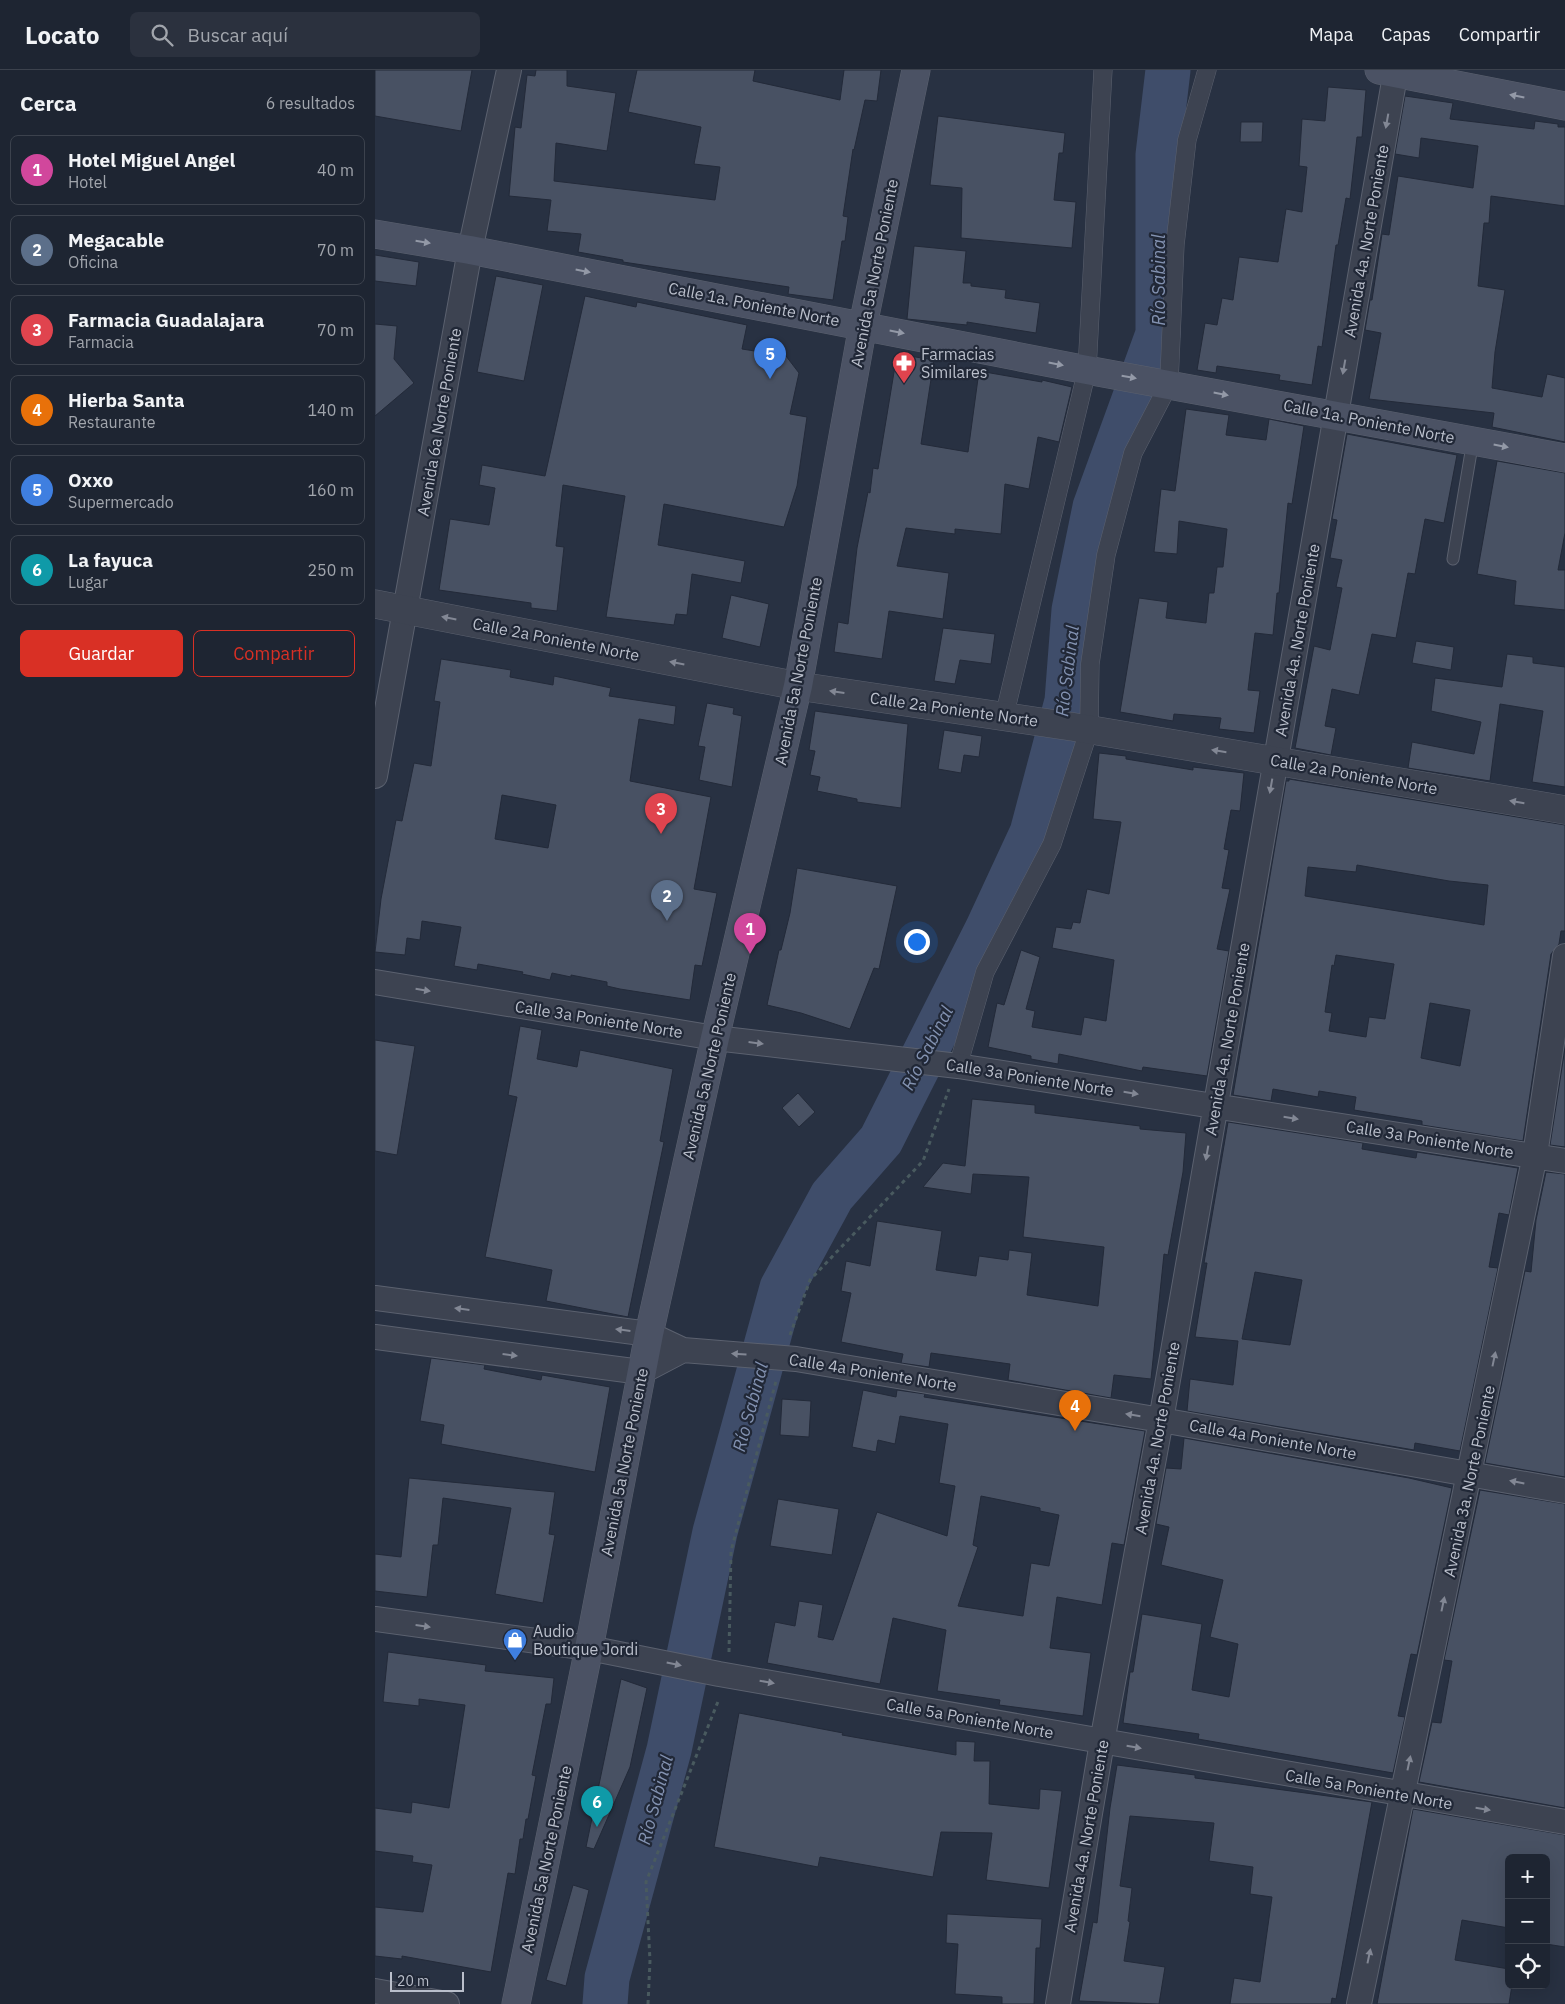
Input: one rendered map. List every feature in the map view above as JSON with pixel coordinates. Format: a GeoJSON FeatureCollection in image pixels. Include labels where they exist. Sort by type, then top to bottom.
{"type":"FeatureCollection","features":[{"type":"Feature","properties":{"kind":"main road","name":"Avenida 5a Norte Poniente"},"geometry":{"type":"LineString","coordinates":[[516,2004],[589,1648],[649,1334],[715,1038],[798,686],[863,325],[916,70]]}},
{"type":"Feature","properties":{"kind":"main road"},"geometry":{"type":"LineString","coordinates":[[1390,71],[1565,106]]}},
{"type":"Feature","properties":{"kind":"main road","name":"Calle 1a. Poniente Norte"},"geometry":{"type":"LineString","coordinates":[[375,234],[471,250],[863,325],[1090,371],[1565,458]]}},
{"type":"Feature","properties":{"kind":"street","name":"Avenida 6a Norte Poniente"},"geometry":{"type":"LineString","coordinates":[[375,776],[471,250],[509,70]]}},
{"type":"Feature","properties":{"kind":"street"},"geometry":{"type":"LineString","coordinates":[[1005,717],[1090,371],[1103,70]]}},
{"type":"Feature","properties":{"kind":"street"},"geometry":{"type":"LineString","coordinates":[[951,1065],[985,972],[1052,844],[1082,729],[1106,555],[1133,453],[1168,384],[1175,245],[1187,140],[1207,70]]}},
{"type":"Feature","properties":{"kind":"street","name":"Avenida 4a. Norte Poniente"},"geometry":{"type":"LineString","coordinates":[[1058,2004],[1102,1742],[1161,1420],[1276,760],[1335,415],[1390,71]]}},
{"type":"Feature","properties":{"kind":"street","name":"Calle 2a Poniente Norte"},"geometry":{"type":"LineString","coordinates":[[375,604],[798,686],[1276,760],[1565,810]]}},
{"type":"Feature","properties":{"kind":"street","name":"Avenida 3a. Norte Poniente"},"geometry":{"type":"LineString","coordinates":[[1359,2004],[1471,1473],[1535,1155],[1565,956]]}},
{"type":"Feature","properties":{"kind":"street","name":"Calle 3a Poniente Norte"},"geometry":{"type":"LineString","coordinates":[[375,982],[715,1038],[951,1065],[1565,1161]]}},
{"type":"Feature","properties":{"kind":"street","name":"Calle 4a Poniente Norte"},"geometry":{"type":"LineString","coordinates":[[375,1298],[649,1334],[693,1351],[779,1357],[1161,1420],[1565,1491]]}},
{"type":"Feature","properties":{"kind":"street"},"geometry":{"type":"LineString","coordinates":[[375,1337],[641,1372],[693,1351]]}},
{"type":"Feature","properties":{"kind":"street","name":"Calle 5a Poniente Norte"},"geometry":{"type":"LineString","coordinates":[[375,1619],[589,1648],[1102,1742],[1565,1822]]}},
{"type":"Feature","properties":{"kind":"street"},"geometry":{"type":"LineString","coordinates":[[383,1996],[447,2004]]}},
{"type":"Feature","properties":{"kind":"lane"},"geometry":{"type":"LineString","coordinates":[[1453,559],[1473,440]]}},
{"type":"Feature","properties":{"kind":"path"},"geometry":{"type":"LineString","coordinates":[[647,2004],[650,1961],[646,1882],[724,1674],[731,1551],[779,1357],[810,1280],[923,1161],[951,1065]]}},
{"type":"Feature","properties":{"kind":"building"},"geometry":{"type":"Polygon","coordinates":[[[375,70],[472,70],[461,131],[375,116],[375,70]]]}},
{"type":"Feature","properties":{"kind":"building"},"geometry":{"type":"Polygon","coordinates":[[[536,70],[567,70],[567,86],[616,93],[607,151],[556,143],[554,181],[715,200],[720,167],[694,164],[701,127],[628,112],[637,70],[755,70],[753,81],[840,100],[844,70],[881,70],[877,101],[865,100],[853,149],[843,216],[848,217],[845,241],[842,241],[833,300],[788,294],[789,287],[623,262],[623,260],[578,252],[581,234],[547,231],[551,200],[509,196],[515,127],[521,128],[527,75],[535,76],[536,70]]]}},
{"type":"Feature","properties":{"kind":"building"},"geometry":{"type":"Polygon","coordinates":[[[1328,87],[1366,90],[1362,137],[1357,137],[1350,199],[1346,198],[1338,245],[1336,245],[1322,347],[1318,346],[1312,385],[1279,380],[1280,375],[1217,366],[1216,373],[1197,370],[1205,323],[1217,325],[1222,298],[1233,300],[1239,257],[1278,262],[1286,209],[1302,212],[1307,167],[1299,166],[1302,119],[1325,121],[1328,87]]]}},
{"type":"Feature","properties":{"kind":"building"},"geometry":{"type":"Polygon","coordinates":[[[1405,96],[1453,103],[1450,119],[1534,129],[1535,121],[1558,124],[1558,127],[1565,127],[1565,206],[1491,196],[1489,223],[1484,223],[1478,286],[1505,290],[1495,352],[1492,388],[1542,397],[1547,374],[1565,378],[1565,442],[1492,427],[1494,413],[1369,399],[1381,333],[1365,330],[1370,300],[1372,300],[1382,234],[1389,235],[1398,176],[1473,188],[1478,146],[1421,138],[1419,158],[1395,154],[1405,96]]]}},
{"type":"Feature","properties":{"kind":"building"},"geometry":{"type":"Polygon","coordinates":[[[938,116],[1065,133],[1063,153],[1059,153],[1054,200],[1076,202],[1072,248],[961,238],[962,188],[930,185],[938,116]]]}},
{"type":"Feature","properties":{"kind":"building"},"geometry":{"type":"Polygon","coordinates":[[[1241,122],[1263,122],[1262,142],[1240,142],[1241,122]]]}},
{"type":"Feature","properties":{"kind":"building"},"geometry":{"type":"Polygon","coordinates":[[[914,246],[966,251],[963,283],[971,283],[971,286],[1006,290],[1005,298],[1040,303],[1036,333],[967,322],[967,325],[907,319],[914,246]]]}},
{"type":"Feature","properties":{"kind":"building"},"geometry":{"type":"Polygon","coordinates":[[[375,255],[419,262],[416,286],[375,281],[375,255]]]}},
{"type":"Feature","properties":{"kind":"building"},"geometry":{"type":"Polygon","coordinates":[[[496,276],[543,285],[524,381],[477,372],[496,276]]]}},
{"type":"Feature","properties":{"kind":"building"},"geometry":{"type":"Polygon","coordinates":[[[585,296],[636,307],[637,302],[747,325],[742,349],[786,356],[799,373],[790,414],[807,417],[797,486],[784,527],[664,504],[658,545],[745,561],[741,583],[692,574],[687,615],[676,614],[674,625],[606,617],[625,496],[563,485],[556,546],[564,547],[557,611],[531,608],[531,603],[439,590],[450,519],[489,525],[495,488],[479,485],[482,465],[545,476],[585,296]]]}},
{"type":"Feature","properties":{"kind":"building"},"geometry":{"type":"Polygon","coordinates":[[[375,324],[397,326],[394,359],[414,383],[375,416],[375,324]]]}},
{"type":"Feature","properties":{"kind":"building"},"geometry":{"type":"Polygon","coordinates":[[[897,354],[934,360],[921,444],[968,452],[979,371],[1042,382],[1042,380],[1072,387],[1059,442],[1038,437],[1029,489],[1005,484],[1001,534],[955,529],[955,534],[906,528],[897,566],[949,573],[943,619],[889,611],[882,659],[834,652],[838,622],[848,624],[857,548],[868,492],[870,493],[873,468],[878,469],[897,354]]]}},
{"type":"Feature","properties":{"kind":"building"},"geometry":{"type":"Polygon","coordinates":[[[1186,409],[1229,415],[1226,435],[1266,440],[1269,419],[1304,426],[1292,504],[1288,503],[1273,635],[1255,633],[1248,690],[1260,691],[1254,733],[1219,729],[1221,718],[1174,714],[1173,721],[1120,712],[1139,598],[1168,602],[1166,618],[1206,623],[1209,593],[1214,593],[1217,567],[1223,567],[1227,529],[1179,521],[1177,554],[1154,552],[1161,489],[1175,491],[1186,409]]]}},
{"type":"Feature","properties":{"kind":"building"},"geometry":{"type":"Polygon","coordinates":[[[1347,434],[1457,455],[1444,523],[1425,519],[1415,574],[1408,573],[1396,638],[1372,634],[1359,695],[1332,689],[1325,726],[1336,728],[1331,755],[1295,748],[1314,646],[1330,650],[1342,588],[1336,587],[1342,560],[1330,558],[1337,520],[1332,519],[1347,434]]]}},
{"type":"Feature","properties":{"kind":"building"},"geometry":{"type":"Polygon","coordinates":[[[1497,461],[1565,473],[1565,533],[1558,570],[1565,570],[1565,610],[1514,605],[1516,581],[1477,574],[1497,461]]]}},
{"type":"Feature","properties":{"kind":"building"},"geometry":{"type":"Polygon","coordinates":[[[731,595],[769,604],[760,647],[722,638],[731,595]]]}},
{"type":"Feature","properties":{"kind":"building"},"geometry":{"type":"Polygon","coordinates":[[[943,628],[995,634],[991,664],[960,660],[955,684],[934,681],[943,628]]]}},
{"type":"Feature","properties":{"kind":"building"},"geometry":{"type":"Polygon","coordinates":[[[1416,641],[1454,647],[1451,670],[1412,663],[1416,641]]]}},
{"type":"Feature","properties":{"kind":"building"},"geometry":{"type":"Polygon","coordinates":[[[1507,654],[1533,657],[1533,663],[1565,667],[1565,787],[1532,782],[1543,711],[1500,704],[1490,781],[1408,768],[1412,742],[1474,754],[1481,722],[1431,711],[1435,678],[1502,687],[1507,654]]]}},
{"type":"Feature","properties":{"kind":"building"},"geometry":{"type":"Polygon","coordinates":[[[441,659],[511,670],[510,677],[553,685],[554,676],[611,688],[609,696],[676,706],[674,725],[639,719],[630,781],[711,797],[694,889],[717,893],[702,966],[695,965],[690,1000],[620,989],[607,986],[607,982],[571,975],[571,977],[552,973],[550,980],[522,974],[523,972],[478,964],[477,970],[454,966],[461,927],[422,921],[420,940],[407,938],[405,955],[375,952],[381,899],[396,820],[402,821],[414,763],[431,766],[440,702],[434,701],[441,659]],[[502,795],[495,839],[548,848],[556,805],[502,795]]]}},
{"type":"Feature","properties":{"kind":"building"},"geometry":{"type":"Polygon","coordinates":[[[707,703],[734,708],[733,714],[742,716],[732,787],[699,780],[705,747],[698,746],[707,703]]]}},
{"type":"Feature","properties":{"kind":"building"},"geometry":{"type":"Polygon","coordinates":[[[815,711],[908,724],[901,808],[857,802],[857,799],[817,791],[820,777],[810,775],[815,751],[809,750],[815,711]]]}},
{"type":"Feature","properties":{"kind":"building"},"geometry":{"type":"Polygon","coordinates":[[[944,730],[982,736],[979,757],[964,755],[961,773],[938,769],[944,730]]]}},
{"type":"Feature","properties":{"kind":"building"},"geometry":{"type":"Polygon","coordinates":[[[1099,753],[1126,756],[1126,759],[1193,770],[1193,767],[1244,773],[1240,811],[1231,810],[1224,849],[1229,850],[1222,888],[1230,889],[1217,949],[1229,951],[1207,1076],[1143,1067],[1142,1071],[1059,1054],[1058,1064],[1031,1059],[1031,1056],[988,1047],[997,1003],[1004,1005],[1021,950],[1040,957],[1026,1009],[1035,1011],[1032,1027],[1081,1035],[1084,1017],[1106,1021],[1114,960],[1052,948],[1056,927],[1071,929],[1073,922],[1080,923],[1087,889],[1109,894],[1121,822],[1093,819],[1099,753]]]}},
{"type":"Feature","properties":{"kind":"building"},"geometry":{"type":"Polygon","coordinates":[[[1289,779],[1565,825],[1565,931],[1561,931],[1559,944],[1551,954],[1523,1141],[1422,1125],[1422,1121],[1354,1110],[1356,1097],[1319,1091],[1318,1097],[1273,1089],[1271,1101],[1233,1095],[1286,781],[1289,781],[1289,779]],[[1357,865],[1356,872],[1308,867],[1305,896],[1484,925],[1488,885],[1449,881],[1357,865]],[[1336,955],[1334,966],[1332,965],[1325,1012],[1332,1013],[1329,1031],[1366,1037],[1369,1017],[1385,1019],[1394,964],[1336,955]],[[1430,1003],[1421,1058],[1460,1066],[1470,1010],[1430,1003]]]}},
{"type":"Feature","properties":{"kind":"building"},"geometry":{"type":"Polygon","coordinates":[[[797,868],[897,886],[879,969],[874,968],[850,1029],[801,1013],[767,1005],[779,950],[781,950],[790,913],[797,868]]]}},
{"type":"Feature","properties":{"kind":"building"},"geometry":{"type":"Polygon","coordinates":[[[520,1026],[542,1030],[537,1059],[577,1067],[580,1050],[673,1069],[660,1141],[664,1142],[628,1317],[546,1301],[552,1270],[485,1257],[517,1097],[508,1095],[520,1026]]]}},
{"type":"Feature","properties":{"kind":"building"},"geometry":{"type":"Polygon","coordinates":[[[375,1040],[415,1046],[397,1155],[375,1151],[375,1040]]]}},
{"type":"Feature","properties":{"kind":"building"},"geometry":{"type":"Polygon","coordinates":[[[1565,1048],[1565,1147],[1550,1145],[1565,1048]]]}},
{"type":"Feature","properties":{"kind":"building"},"geometry":{"type":"Polygon","coordinates":[[[798,1093],[815,1112],[799,1127],[782,1108],[798,1093]]]}},
{"type":"Feature","properties":{"kind":"building"},"geometry":{"type":"Polygon","coordinates":[[[972,1099],[1035,1105],[1035,1113],[1140,1126],[1140,1129],[1186,1133],[1183,1172],[1168,1255],[1164,1254],[1151,1379],[1114,1375],[1111,1398],[1008,1380],[1010,1364],[931,1353],[929,1367],[901,1363],[903,1354],[841,1342],[851,1293],[841,1291],[846,1261],[870,1266],[877,1221],[942,1231],[936,1270],[976,1276],[979,1256],[1008,1260],[1009,1250],[1032,1253],[1027,1295],[1098,1306],[1104,1247],[1023,1237],[1029,1177],[973,1174],[971,1194],[923,1187],[943,1163],[965,1166],[972,1099]]]}},
{"type":"Feature","properties":{"kind":"building"},"geometry":{"type":"Polygon","coordinates":[[[1228,1122],[1363,1143],[1362,1149],[1416,1158],[1417,1152],[1518,1168],[1509,1215],[1499,1213],[1489,1267],[1498,1268],[1460,1451],[1415,1443],[1414,1450],[1187,1411],[1190,1379],[1233,1385],[1238,1341],[1195,1337],[1207,1263],[1204,1263],[1228,1122]],[[1255,1272],[1242,1339],[1290,1345],[1302,1280],[1255,1272]]]}},
{"type":"Feature","properties":{"kind":"building"},"geometry":{"type":"Polygon","coordinates":[[[1546,1172],[1565,1174],[1565,1477],[1485,1463],[1525,1271],[1531,1272],[1536,1220],[1546,1172]]]}},
{"type":"Feature","properties":{"kind":"building"},"geometry":{"type":"Polygon","coordinates":[[[431,1358],[485,1365],[484,1369],[541,1380],[542,1375],[610,1387],[595,1472],[441,1444],[444,1425],[420,1421],[431,1358]]]}},
{"type":"Feature","properties":{"kind":"building"},"geometry":{"type":"Polygon","coordinates":[[[863,1390],[896,1397],[897,1390],[925,1394],[924,1397],[1145,1431],[1124,1545],[1112,1543],[1102,1605],[1057,1597],[1050,1648],[1091,1653],[1083,1716],[999,1705],[1000,1700],[937,1691],[946,1630],[893,1618],[880,1684],[767,1663],[775,1622],[795,1626],[799,1601],[823,1605],[818,1637],[833,1640],[877,1512],[947,1536],[955,1486],[939,1483],[948,1424],[900,1416],[895,1444],[878,1440],[876,1452],[852,1447],[863,1390]],[[981,1496],[973,1545],[978,1547],[958,1606],[1023,1616],[1031,1563],[1049,1566],[1059,1515],[1040,1511],[1040,1508],[981,1496]]]}},
{"type":"Feature","properties":{"kind":"building"},"geometry":{"type":"Polygon","coordinates":[[[782,1399],[811,1401],[809,1437],[780,1435],[782,1399]]]}},
{"type":"Feature","properties":{"kind":"building"},"geometry":{"type":"Polygon","coordinates":[[[1184,1438],[1409,1478],[1452,1488],[1417,1655],[1411,1654],[1398,1716],[1405,1717],[1393,1773],[1198,1739],[1199,1734],[1123,1723],[1130,1672],[1133,1672],[1142,1614],[1202,1624],[1192,1690],[1229,1697],[1238,1644],[1210,1637],[1223,1580],[1161,1565],[1169,1527],[1156,1524],[1166,1468],[1181,1469],[1184,1438]]]}},
{"type":"Feature","properties":{"kind":"building"},"geometry":{"type":"Polygon","coordinates":[[[409,1478],[555,1492],[549,1534],[555,1535],[543,1603],[495,1594],[511,1508],[443,1498],[438,1545],[433,1545],[427,1597],[375,1591],[375,1554],[401,1557],[409,1478]]]}},
{"type":"Feature","properties":{"kind":"building"},"geometry":{"type":"Polygon","coordinates":[[[1480,1490],[1565,1504],[1565,1808],[1419,1782],[1432,1722],[1441,1723],[1452,1661],[1444,1660],[1480,1490]]]}},
{"type":"Feature","properties":{"kind":"building"},"geometry":{"type":"Polygon","coordinates":[[[778,1499],[839,1509],[832,1555],[770,1546],[778,1499]]]}},
{"type":"Feature","properties":{"kind":"building"},"geometry":{"type":"Polygon","coordinates":[[[388,1652],[486,1665],[485,1671],[554,1678],[551,1704],[546,1704],[532,1775],[536,1776],[528,1819],[526,1819],[523,1839],[520,1839],[515,1874],[508,1873],[491,1972],[402,1956],[402,1959],[375,1956],[375,1907],[423,1912],[432,1865],[412,1862],[413,1856],[375,1851],[375,1808],[411,1813],[412,1802],[449,1808],[465,1705],[419,1699],[419,1706],[383,1702],[388,1652]]]}},
{"type":"Feature","properties":{"kind":"building"},"geometry":{"type":"Polygon","coordinates":[[[621,1679],[647,1688],[630,1767],[594,1849],[586,1847],[621,1679]]]}},
{"type":"Feature","properties":{"kind":"building"},"geometry":{"type":"Polygon","coordinates":[[[739,1713],[843,1733],[842,1735],[956,1755],[956,1741],[975,1742],[974,1761],[990,1761],[989,1804],[1039,1809],[1040,1789],[1062,1791],[1049,1888],[986,1880],[992,1833],[941,1832],[933,1877],[820,1857],[818,1867],[714,1847],[739,1713]]]}},
{"type":"Feature","properties":{"kind":"building"},"geometry":{"type":"Polygon","coordinates":[[[1117,1765],[1195,1775],[1195,1778],[1372,1802],[1336,1999],[1332,1998],[1331,2004],[1230,2004],[1234,1978],[1260,1982],[1272,1897],[1250,1894],[1253,1867],[1209,1861],[1214,1823],[1130,1816],[1120,1886],[1132,1888],[1128,1921],[1130,1922],[1124,1961],[1165,1967],[1159,2004],[1079,2001],[1093,1922],[1097,1923],[1110,1808],[1117,1765]]]}},
{"type":"Feature","properties":{"kind":"building"},"geometry":{"type":"Polygon","coordinates":[[[1413,1809],[1565,1835],[1565,1947],[1550,1945],[1550,1854],[1505,1854],[1505,1927],[1462,1920],[1455,1960],[1505,1968],[1505,1989],[1511,1989],[1509,2004],[1377,2004],[1413,1809]]]}},
{"type":"Feature","properties":{"kind":"building"},"geometry":{"type":"Polygon","coordinates":[[[573,1885],[589,1890],[566,1986],[546,1980],[573,1885]]]}},
{"type":"Feature","properties":{"kind":"building"},"geometry":{"type":"Polygon","coordinates":[[[947,1914],[1042,1919],[1040,1948],[1036,1948],[1034,2004],[1002,2004],[1002,1997],[955,1994],[958,1944],[946,1943],[947,1914]]]}},
{"type":"Feature","properties":{"kind":"waterway","name":"Río Sabinal"},"geometry":{"type":"LineString","coordinates":[[605,2004],[607,1978],[669,1750],[715,1532],[782,1288],[832,1196],[881,1140],[987,930],[1032,833],[1067,701],[1074,610],[1095,507],[1158,334],[1158,155],[1168,70]]}},
{"type":"Feature","properties":{"kind":"place","name":"Oxxo"},"geometry":{"type":"Point","coordinates":[770,379]}},
{"type":"Feature","properties":{"kind":"place","name":"Farmacias Similares"},"geometry":{"type":"Point","coordinates":[904,384]}},
{"type":"Feature","properties":{"kind":"place","name":"Farmacia Guadalajara"},"geometry":{"type":"Point","coordinates":[661,834]}},
{"type":"Feature","properties":{"kind":"place","name":"Megacable"},"geometry":{"type":"Point","coordinates":[667,921]}},
{"type":"Feature","properties":{"kind":"place","name":"Hotel Miguel Angel"},"geometry":{"type":"Point","coordinates":[750,954]}},
{"type":"Feature","properties":{"kind":"place","name":"Hierba Santa"},"geometry":{"type":"Point","coordinates":[1075,1431]}},
{"type":"Feature","properties":{"kind":"place","name":"Audio Boutique Jordi"},"geometry":{"type":"Point","coordinates":[515,1661]}},
{"type":"Feature","properties":{"kind":"place","name":"La fayuca"},"geometry":{"type":"Point","coordinates":[597,1827]}}]}
